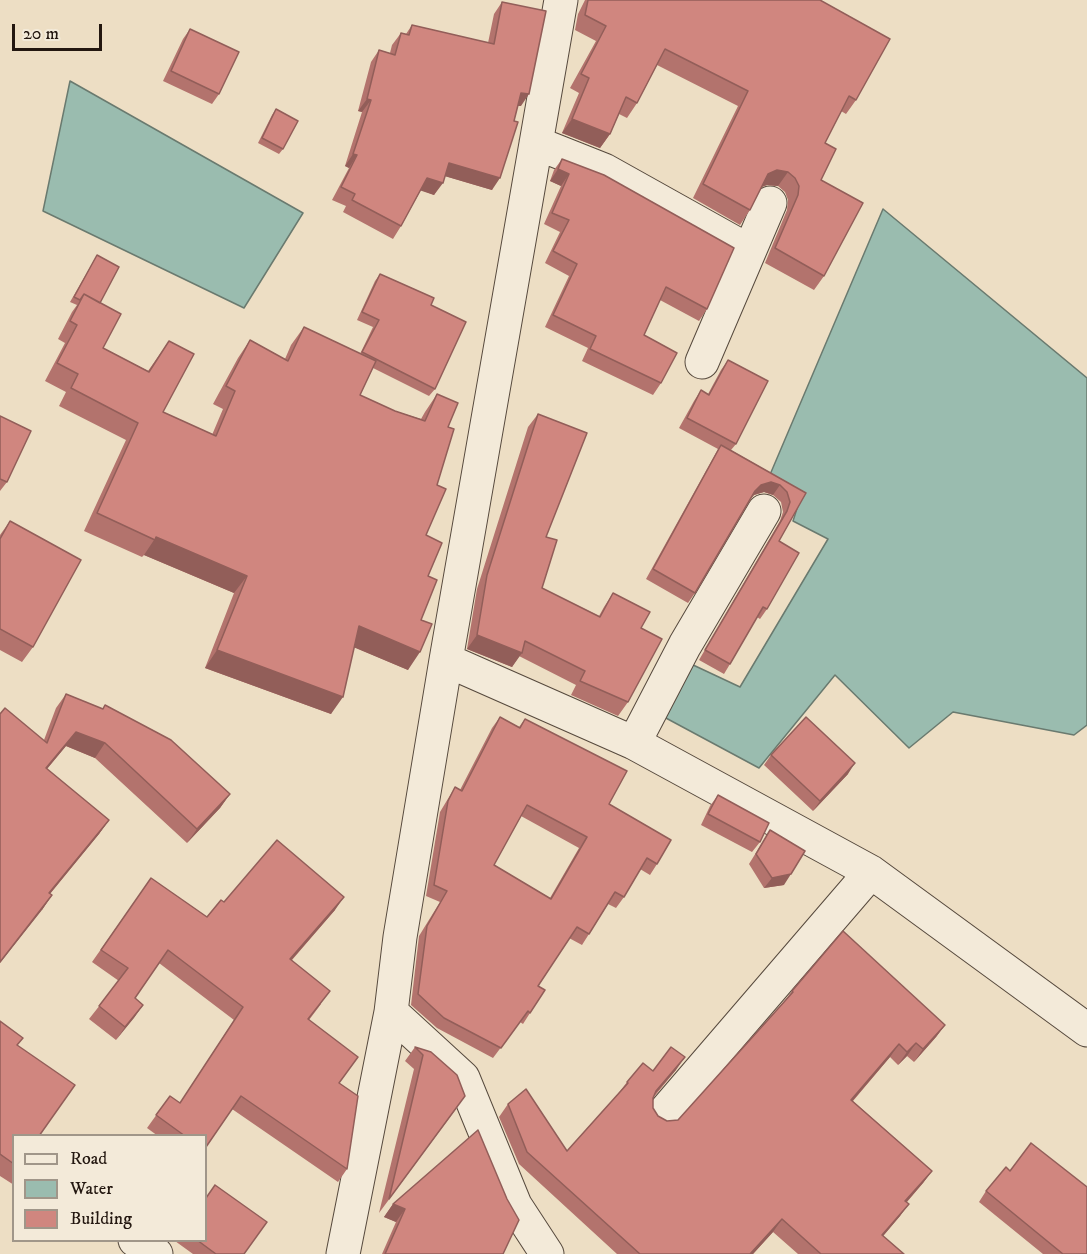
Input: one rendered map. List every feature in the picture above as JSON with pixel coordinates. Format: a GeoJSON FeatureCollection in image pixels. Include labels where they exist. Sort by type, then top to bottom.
{"type":"FeatureCollection","features":[{"type":"Feature","properties":{"kind":"street"},"geometry":{"type":"LineString","coordinates":[[343,1254],[391,1012],[400,937],[446,660],[561,0]]}},
{"type":"Feature","properties":{"kind":"street"},"geometry":{"type":"LineString","coordinates":[[536,143],[604,170],[749,251]]}},
{"type":"Feature","properties":{"kind":"street"},"geometry":{"type":"LineString","coordinates":[[702,362],[770,203]]}},
{"type":"Feature","properties":{"kind":"street"},"geometry":{"type":"LineString","coordinates":[[634,743],[685,645],[764,511]]}},
{"type":"Feature","properties":{"kind":"street"},"geometry":{"type":"LineString","coordinates":[[446,660],[634,743],[871,872],[1087,1030]]}},
{"type":"Feature","properties":{"kind":"street"},"geometry":{"type":"LineString","coordinates":[[662,1114],[871,872]]}},
{"type":"Feature","properties":{"kind":"street"},"geometry":{"type":"LineString","coordinates":[[391,1012],[463,1078],[514,1205],[548,1254]]}},
{"type":"Feature","properties":{"kind":"street"},"geometry":{"type":"LineString","coordinates":[[138,1242],[156,1254]]}},
{"type":"Feature","properties":{"kind":"water"},"geometry":{"type":"Polygon","coordinates":[[[70,81],[303,213],[244,308],[43,211],[70,81]]]}},
{"type":"Feature","properties":{"kind":"water"},"geometry":{"type":"Polygon","coordinates":[[[883,209],[1087,378],[1087,725],[1074,735],[953,712],[909,748],[835,675],[759,768],[664,717],[691,664],[740,687],[828,539],[793,521],[801,496],[769,477],[883,209]]]}},
{"type":"Feature","properties":{"kind":"building"},"geometry":{"type":"Polygon","coordinates":[[[588,0],[820,0],[890,39],[856,100],[849,96],[825,143],[836,149],[821,180],[863,203],[824,276],[775,248],[798,195],[799,186],[788,172],[777,170],[768,174],[750,210],[703,184],[748,91],[665,49],[637,103],[626,97],[610,134],[572,119],[589,78],[581,74],[606,26],[585,15],[588,0]]]}},
{"type":"Feature","properties":{"kind":"building"},"geometry":{"type":"Polygon","coordinates":[[[502,2],[546,11],[529,94],[521,93],[514,121],[518,122],[500,178],[449,163],[443,183],[427,178],[401,226],[352,200],[355,194],[341,187],[357,155],[353,154],[371,100],[367,99],[379,50],[395,55],[401,33],[409,35],[412,25],[494,44],[502,2]]]}},
{"type":"Feature","properties":{"kind":"building"},"geometry":{"type":"Polygon","coordinates":[[[190,29],[239,52],[219,94],[171,71],[190,29]]]}},
{"type":"Feature","properties":{"kind":"building"},"geometry":{"type":"Polygon","coordinates":[[[276,109],[298,121],[283,149],[262,138],[276,109]]]}},
{"type":"Feature","properties":{"kind":"building"},"geometry":{"type":"Polygon","coordinates":[[[562,159],[604,175],[734,248],[707,309],[666,287],[644,335],[677,353],[661,383],[590,349],[596,336],[553,315],[577,264],[553,251],[569,220],[552,213],[569,174],[558,169],[562,159]]]}},
{"type":"Feature","properties":{"kind":"building"},"geometry":{"type":"Polygon","coordinates":[[[97,255],[119,267],[100,303],[84,294],[80,300],[74,297],[97,255]]]}},
{"type":"Feature","properties":{"kind":"building"},"geometry":{"type":"Polygon","coordinates":[[[380,274],[434,298],[431,305],[466,322],[435,389],[362,352],[379,320],[362,312],[380,274]]]}},
{"type":"Feature","properties":{"kind":"building"},"geometry":{"type":"Polygon","coordinates":[[[84,294],[121,314],[103,348],[149,372],[169,341],[194,354],[163,412],[216,436],[235,391],[226,386],[250,340],[288,361],[304,327],[376,361],[360,395],[395,411],[425,421],[437,394],[458,403],[448,427],[454,429],[437,485],[446,489],[426,535],[442,543],[428,576],[437,580],[421,620],[432,624],[420,652],[359,626],[343,697],[217,650],[247,576],[156,537],[155,540],[97,513],[138,423],[71,388],[78,374],[57,363],[77,325],[70,321],[84,294]]]}},
{"type":"Feature","properties":{"kind":"building"},"geometry":{"type":"Polygon","coordinates":[[[728,360],[768,381],[736,444],[687,418],[701,390],[709,395],[728,360]]]}},
{"type":"Feature","properties":{"kind":"building"},"geometry":{"type":"Polygon","coordinates":[[[538,414],[587,433],[546,537],[557,540],[542,588],[600,617],[613,593],[650,612],[641,628],[662,639],[628,702],[580,681],[585,671],[525,641],[522,653],[477,635],[487,575],[538,414]]]}},
{"type":"Feature","properties":{"kind":"building"},"geometry":{"type":"Polygon","coordinates":[[[0,416],[31,431],[7,482],[0,479],[0,416]]]}},
{"type":"Feature","properties":{"kind":"building"},"geometry":{"type":"Polygon","coordinates":[[[721,445],[806,493],[779,541],[799,553],[767,609],[763,607],[730,664],[705,650],[787,511],[790,502],[787,492],[780,485],[771,482],[761,485],[755,491],[695,593],[653,569],[721,445]]]}},
{"type":"Feature","properties":{"kind":"building"},"geometry":{"type":"Polygon","coordinates":[[[10,521],[81,560],[33,647],[0,629],[0,539],[10,521]]]}},
{"type":"Feature","properties":{"kind":"building"},"geometry":{"type":"Polygon","coordinates":[[[66,694],[103,709],[105,705],[171,740],[230,794],[197,829],[105,743],[76,732],[46,768],[109,820],[49,893],[52,895],[0,962],[0,714],[5,708],[47,743],[66,694]]]}},
{"type":"Feature","properties":{"kind":"building"},"geometry":{"type":"Polygon","coordinates":[[[500,717],[520,728],[525,719],[627,771],[609,804],[671,840],[657,864],[647,858],[624,897],[615,892],[589,934],[577,927],[538,986],[545,990],[530,1013],[528,1011],[501,1048],[444,1018],[418,994],[427,926],[447,891],[434,885],[448,801],[455,787],[462,791],[500,717]],[[527,805],[494,865],[551,899],[587,837],[527,805]]]}},
{"type":"Feature","properties":{"kind":"building"},"geometry":{"type":"Polygon","coordinates":[[[806,717],[855,763],[820,801],[771,755],[806,717]]]}},
{"type":"Feature","properties":{"kind":"building"},"geometry":{"type":"Polygon","coordinates":[[[718,795],[769,823],[760,842],[708,814],[718,795]]]}},
{"type":"Feature","properties":{"kind":"building"},"geometry":{"type":"Polygon","coordinates":[[[770,830],[805,851],[791,874],[772,878],[756,854],[770,830]]]}},
{"type":"Feature","properties":{"kind":"building"},"geometry":{"type":"Polygon","coordinates":[[[277,840],[344,897],[290,959],[330,991],[308,1019],[358,1057],[339,1083],[358,1096],[347,1169],[241,1096],[207,1146],[207,1134],[182,1134],[156,1115],[170,1096],[180,1103],[243,1007],[168,950],[135,998],[143,1005],[125,1027],[99,1006],[128,968],[101,950],[151,878],[207,917],[221,900],[224,902],[277,840]]]}},
{"type":"Feature","properties":{"kind":"building"},"geometry":{"type":"Polygon","coordinates":[[[843,931],[945,1025],[923,1049],[916,1043],[907,1052],[899,1044],[851,1100],[932,1171],[905,1201],[909,1204],[882,1235],[904,1254],[821,1254],[782,1219],[750,1254],[640,1254],[527,1152],[508,1104],[526,1089],[567,1151],[643,1063],[653,1071],[671,1047],[685,1057],[656,1091],[653,1108],[658,1116],[667,1121],[678,1120],[793,992],[843,931]]]}},
{"type":"Feature","properties":{"kind":"building"},"geometry":{"type":"Polygon","coordinates":[[[0,1021],[23,1038],[17,1045],[75,1085],[40,1134],[12,1134],[12,1163],[0,1154],[0,1021]]]}},
{"type":"Feature","properties":{"kind":"building"},"geometry":{"type":"Polygon","coordinates":[[[415,1047],[431,1052],[457,1075],[465,1096],[389,1199],[423,1055],[415,1047]]]}},
{"type":"Feature","properties":{"kind":"building"},"geometry":{"type":"Polygon","coordinates":[[[478,1130],[507,1199],[519,1220],[503,1254],[385,1254],[405,1209],[393,1204],[478,1130]]]}},
{"type":"Feature","properties":{"kind":"building"},"geometry":{"type":"Polygon","coordinates":[[[1031,1143],[1087,1187],[1087,1254],[1063,1254],[986,1191],[1006,1167],[1010,1171],[1031,1143]]]}},
{"type":"Feature","properties":{"kind":"building"},"geometry":{"type":"Polygon","coordinates":[[[215,1185],[267,1222],[244,1254],[216,1254],[200,1242],[207,1242],[207,1197],[215,1185]]]}}]}
